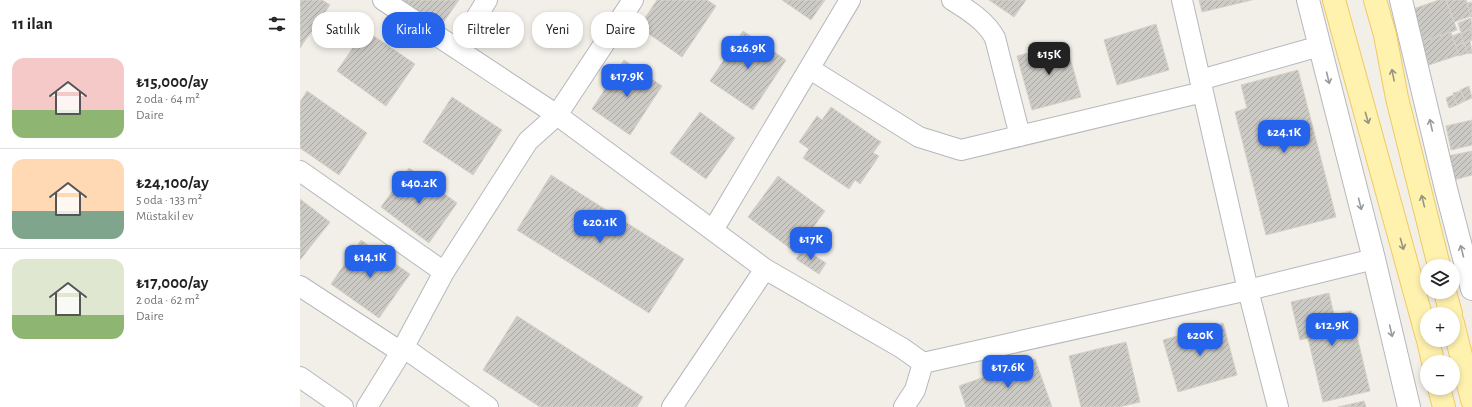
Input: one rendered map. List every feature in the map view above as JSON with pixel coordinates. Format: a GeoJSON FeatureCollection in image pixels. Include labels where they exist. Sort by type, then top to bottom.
{"type":"FeatureCollection","features":[{"type":"Feature","properties":{"kind":"main road"},"geometry":{"type":"LineString","coordinates":[[1334,0],[1420,311]]}},
{"type":"Feature","properties":{"kind":"main road"},"geometry":{"type":"LineString","coordinates":[[1374,0],[1385,35],[1397,98],[1437,259]]}},
{"type":"Feature","properties":{"kind":"main road"},"geometry":{"type":"LineString","coordinates":[[1459,347],[1472,400]]}},
{"type":"Feature","properties":{"kind":"main road"},"geometry":{"type":"LineString","coordinates":[[1441,395],[1444,407]]}},
{"type":"Feature","properties":{"kind":"street"},"geometry":{"type":"LineString","coordinates":[[383,0],[557,115],[765,269],[902,348],[923,362],[1248,290],[1374,259]]}},
{"type":"Feature","properties":{"kind":"street"},"geometry":{"type":"LineString","coordinates":[[457,49],[487,0]]}},
{"type":"Feature","properties":{"kind":"street"},"geometry":{"type":"LineString","coordinates":[[367,407],[402,349],[444,272],[528,141],[557,115],[633,0]]}},
{"type":"Feature","properties":{"kind":"street"},"geometry":{"type":"LineString","coordinates":[[713,230],[850,0]]}},
{"type":"Feature","properties":{"kind":"street"},"geometry":{"type":"LineString","coordinates":[[952,0],[972,13],[991,30],[995,38],[1020,136]]}},
{"type":"Feature","properties":{"kind":"street"},"geometry":{"type":"LineString","coordinates":[[1182,0],[1248,290],[1278,407]]}},
{"type":"Feature","properties":{"kind":"street"},"geometry":{"type":"LineString","coordinates":[[1308,0],[1374,259],[1409,407]]}},
{"type":"Feature","properties":{"kind":"street"},"geometry":{"type":"LineString","coordinates":[[1401,0],[1446,189],[1472,289]]}},
{"type":"Feature","properties":{"kind":"street"},"geometry":{"type":"LineString","coordinates":[[810,69],[919,137],[961,150],[1020,136],[1201,86],[1320,46]]}},
{"type":"Feature","properties":{"kind":"street"},"geometry":{"type":"LineString","coordinates":[[300,171],[444,272]]}},
{"type":"Feature","properties":{"kind":"street"},"geometry":{"type":"LineString","coordinates":[[672,407],[765,269]]}},
{"type":"Feature","properties":{"kind":"street"},"geometry":{"type":"LineString","coordinates":[[300,286],[402,349],[488,407]]}},
{"type":"Feature","properties":{"kind":"street"},"geometry":{"type":"LineString","coordinates":[[904,407],[915,390],[923,362]]}},
{"type":"Feature","properties":{"kind":"street"},"geometry":{"type":"LineString","coordinates":[[300,377],[343,407]]}},
{"type":"Feature","properties":{"kind":"building"},"geometry":{"type":"Polygon","coordinates":[[[300,0],[322,0],[330,5],[325,12],[312,12],[312,31],[300,48],[300,0]]]}},
{"type":"Feature","properties":{"kind":"building"},"geometry":{"type":"Polygon","coordinates":[[[402,0],[459,0],[445,20],[445,12],[419,12],[402,0]]]}},
{"type":"Feature","properties":{"kind":"building"},"geometry":{"type":"Polygon","coordinates":[[[657,0],[707,0],[716,6],[682,57],[649,34],[649,12],[657,0]]]}},
{"type":"Feature","properties":{"kind":"building"},"geometry":{"type":"Polygon","coordinates":[[[782,0],[825,0],[811,20],[782,0]]]}},
{"type":"Feature","properties":{"kind":"building"},"geometry":{"type":"Polygon","coordinates":[[[989,0],[1026,0],[1014,17],[989,0]]]}},
{"type":"Feature","properties":{"kind":"building"},"geometry":{"type":"Polygon","coordinates":[[[1199,0],[1252,0],[1202,12],[1199,0]]]}},
{"type":"Feature","properties":{"kind":"building"},"geometry":{"type":"Polygon","coordinates":[[[1439,0],[1446,0],[1457,30],[1421,42],[1410,10],[1439,0]]]}},
{"type":"Feature","properties":{"kind":"building"},"geometry":{"type":"Polygon","coordinates":[[[1446,0],[1466,0],[1471,16],[1454,22],[1446,0]]]}},
{"type":"Feature","properties":{"kind":"building"},"geometry":{"type":"Polygon","coordinates":[[[1472,2],[1472,17],[1471,17],[1467,3],[1472,2]]]}},
{"type":"Feature","properties":{"kind":"building"},"geometry":{"type":"Polygon","coordinates":[[[1471,18],[1472,29],[1461,33],[1458,23],[1471,18]]]}},
{"type":"Feature","properties":{"kind":"building"},"geometry":{"type":"Polygon","coordinates":[[[1156,24],[1169,70],[1117,85],[1104,40],[1156,24]]]}},
{"type":"Feature","properties":{"kind":"building"},"geometry":{"type":"Polygon","coordinates":[[[1472,29],[1472,40],[1464,43],[1460,33],[1472,29]]]}},
{"type":"Feature","properties":{"kind":"building"},"geometry":{"type":"Polygon","coordinates":[[[743,31],[786,60],[753,110],[710,81],[743,31]]]}},
{"type":"Feature","properties":{"kind":"building"},"geometry":{"type":"Polygon","coordinates":[[[1451,32],[1459,55],[1429,65],[1421,42],[1451,32]]]}},
{"type":"Feature","properties":{"kind":"building"},"geometry":{"type":"Polygon","coordinates":[[[1460,33],[1464,43],[1456,46],[1452,36],[1460,33]]]}},
{"type":"Feature","properties":{"kind":"building"},"geometry":{"type":"Polygon","coordinates":[[[374,36],[382,42],[382,48],[391,48],[415,64],[386,106],[337,71],[353,48],[374,48],[374,36]]]}},
{"type":"Feature","properties":{"kind":"building"},"geometry":{"type":"Polygon","coordinates":[[[1470,41],[1472,53],[1468,54],[1464,43],[1470,41]]]}},
{"type":"Feature","properties":{"kind":"building"},"geometry":{"type":"Polygon","coordinates":[[[1066,43],[1081,97],[1032,110],[1017,56],[1066,43]]]}},
{"type":"Feature","properties":{"kind":"building"},"geometry":{"type":"Polygon","coordinates":[[[1464,43],[1468,53],[1459,56],[1456,46],[1464,43]]]}},
{"type":"Feature","properties":{"kind":"building"},"geometry":{"type":"Polygon","coordinates":[[[624,60],[662,86],[630,135],[592,109],[624,60]]]}},
{"type":"Feature","properties":{"kind":"building"},"geometry":{"type":"Polygon","coordinates":[[[1298,70],[1336,217],[1266,235],[1235,112],[1247,108],[1241,85],[1298,70]]]}},
{"type":"Feature","properties":{"kind":"building"},"geometry":{"type":"Polygon","coordinates":[[[1469,86],[1472,98],[1465,101],[1460,90],[1469,86]]]}},
{"type":"Feature","properties":{"kind":"building"},"geometry":{"type":"Polygon","coordinates":[[[307,91],[367,133],[339,175],[300,148],[300,102],[307,91]]]}},
{"type":"Feature","properties":{"kind":"building"},"geometry":{"type":"Polygon","coordinates":[[[1461,91],[1465,101],[1457,105],[1453,93],[1461,91]]]}},
{"type":"Feature","properties":{"kind":"building"},"geometry":{"type":"Polygon","coordinates":[[[1453,95],[1457,105],[1449,108],[1446,98],[1453,95]]]}},
{"type":"Feature","properties":{"kind":"building"},"geometry":{"type":"Polygon","coordinates":[[[452,97],[502,130],[473,175],[423,142],[452,97]]]}},
{"type":"Feature","properties":{"kind":"building"},"geometry":{"type":"Polygon","coordinates":[[[831,107],[881,142],[873,153],[879,156],[860,184],[855,180],[849,189],[803,158],[809,149],[799,142],[817,116],[822,120],[831,107]]]}},
{"type":"Feature","properties":{"kind":"building"},"geometry":{"type":"Polygon","coordinates":[[[700,112],[735,138],[706,179],[670,153],[700,112]]]}},
{"type":"Feature","properties":{"kind":"building"},"geometry":{"type":"Polygon","coordinates":[[[1472,120],[1472,145],[1451,150],[1446,126],[1472,120]]]}},
{"type":"Feature","properties":{"kind":"building"},"geometry":{"type":"Polygon","coordinates":[[[1472,151],[1472,175],[1454,180],[1448,156],[1472,151]]]}},
{"type":"Feature","properties":{"kind":"building"},"geometry":{"type":"Polygon","coordinates":[[[409,168],[457,203],[429,243],[381,207],[409,168]]]}},
{"type":"Feature","properties":{"kind":"building"},"geometry":{"type":"Polygon","coordinates":[[[551,175],[684,259],[649,313],[517,230],[551,175]]]}},
{"type":"Feature","properties":{"kind":"building"},"geometry":{"type":"Polygon","coordinates":[[[778,176],[825,211],[795,252],[748,217],[778,176]]]}},
{"type":"Feature","properties":{"kind":"building"},"geometry":{"type":"Polygon","coordinates":[[[300,199],[330,222],[300,260],[300,199]]]}},
{"type":"Feature","properties":{"kind":"building"},"geometry":{"type":"Polygon","coordinates":[[[361,240],[410,274],[379,318],[331,284],[361,240]]]}},
{"type":"Feature","properties":{"kind":"building"},"geometry":{"type":"Polygon","coordinates":[[[803,248],[826,263],[819,274],[796,259],[803,248]]]}},
{"type":"Feature","properties":{"kind":"building"},"geometry":{"type":"Polygon","coordinates":[[[1329,293],[1334,315],[1351,311],[1370,391],[1323,402],[1308,338],[1300,340],[1291,302],[1329,293]]]}},
{"type":"Feature","properties":{"kind":"building"},"geometry":{"type":"Polygon","coordinates":[[[517,316],[643,397],[637,407],[540,407],[483,370],[517,316]]]}},
{"type":"Feature","properties":{"kind":"building"},"geometry":{"type":"Polygon","coordinates":[[[1223,323],[1237,375],[1178,392],[1163,340],[1223,323]]]}},
{"type":"Feature","properties":{"kind":"building"},"geometry":{"type":"Polygon","coordinates":[[[1126,342],[1140,402],[1119,407],[1081,407],[1069,356],[1126,342]]]}},
{"type":"Feature","properties":{"kind":"building"},"geometry":{"type":"Polygon","coordinates":[[[1035,359],[1052,407],[966,407],[959,386],[1035,359]]]}},
{"type":"Feature","properties":{"kind":"building"},"geometry":{"type":"Polygon","coordinates":[[[1364,401],[1366,407],[1338,407],[1364,401]]]}}]}
